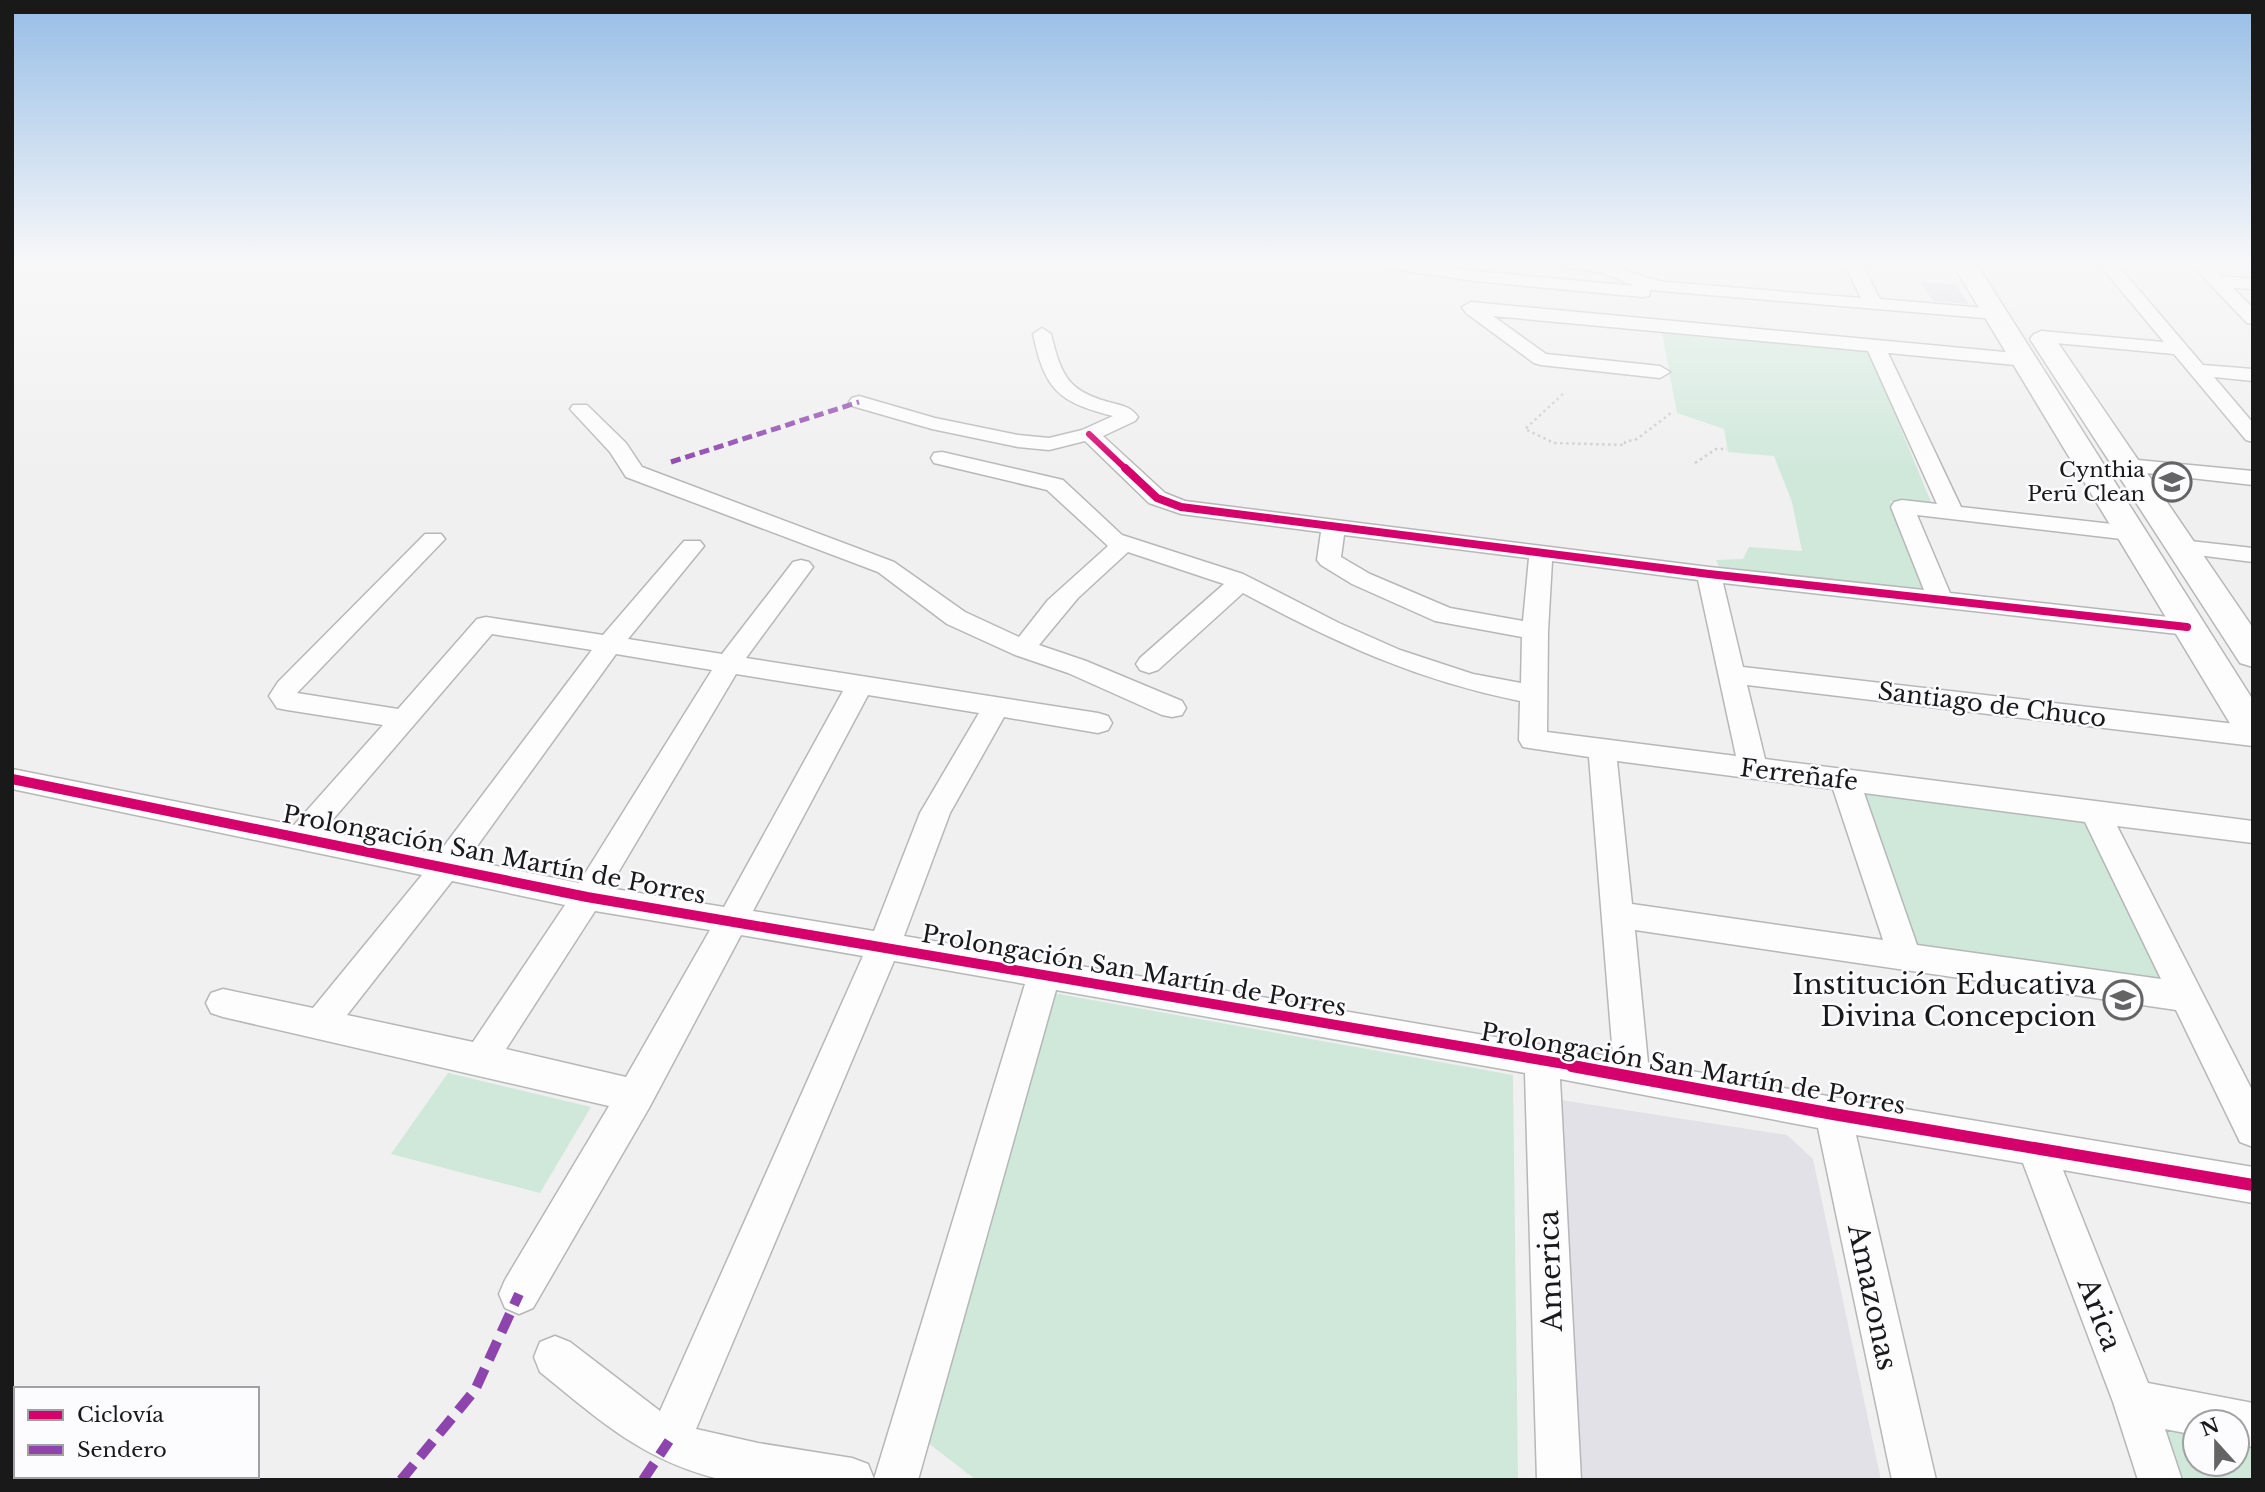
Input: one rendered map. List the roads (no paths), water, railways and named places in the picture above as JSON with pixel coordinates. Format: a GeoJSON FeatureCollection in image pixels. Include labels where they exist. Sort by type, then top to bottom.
{"type":"FeatureCollection","features":[{"type":"Feature","properties":{"kind":"main road"},"geometry":{"type":"LineString","coordinates":[[2012,333],[2034,357],[2068,379],[2253,655]]}},
{"type":"Feature","properties":{"kind":"main road"},"geometry":{"type":"LineString","coordinates":[[2023,333],[2130,533],[2253,733]]}},
{"type":"Feature","properties":{"kind":"street"},"geometry":{"type":"LineString","coordinates":[[1505,333],[1541,359],[1660,372]]}},
{"type":"Feature","properties":{"kind":"street"},"geometry":{"type":"LineString","coordinates":[[1719,333],[1876,347],[2034,357],[2179,349]]}},
{"type":"Feature","properties":{"kind":"street"},"geometry":{"type":"LineString","coordinates":[[2165,333],[2250,428]]}},
{"type":"Feature","properties":{"kind":"street"},"geometry":{"type":"LineString","coordinates":[[859,401],[932,423],[1018,441],[1049,444],[1089,434],[1128,417],[1125,413],[1070,397],[1050,367],[1042,334]]}},
{"type":"Feature","properties":{"kind":"street"},"geometry":{"type":"LineString","coordinates":[[1876,347],[1952,512]]}},
{"type":"Feature","properties":{"kind":"street"},"geometry":{"type":"LineString","coordinates":[[2198,370],[2253,375]]}},
{"type":"Feature","properties":{"kind":"street"},"geometry":{"type":"LineString","coordinates":[[580,409],[618,448],[634,472],[886,567],[956,618],[1024,649],[1077,667],[1172,708]]}},
{"type":"Feature","properties":{"kind":"street"},"geometry":{"type":"LineString","coordinates":[[1089,434],[1157,498],[1169,504],[1709,574],[2187,626]]}},
{"type":"Feature","properties":{"kind":"street"},"geometry":{"type":"LineString","coordinates":[[942,458],[1055,485],[1100,530],[1124,544],[1241,582],[1330,629],[1391,656],[1468,682],[1534,695]]}},
{"type":"Feature","properties":{"kind":"street"},"geometry":{"type":"LineString","coordinates":[[2127,465],[2253,478]]}},
{"type":"Feature","properties":{"kind":"street"},"geometry":{"type":"LineString","coordinates":[[1940,599],[1902,507],[2130,533]]}},
{"type":"Feature","properties":{"kind":"street"},"geometry":{"type":"LineString","coordinates":[[1334,525],[1329,560],[1361,579],[1444,615],[1535,631]]}},
{"type":"Feature","properties":{"kind":"street"},"geometry":{"type":"LineString","coordinates":[[404,719],[287,701],[282,696],[433,539]]}},
{"type":"Feature","properties":{"kind":"street"},"geometry":{"type":"LineString","coordinates":[[1024,649],[1036,627],[1075,587],[1124,544]]}},
{"type":"Feature","properties":{"kind":"street"},"geometry":{"type":"LineString","coordinates":[[321,1023],[445,869],[609,645],[692,547]]}},
{"type":"Feature","properties":{"kind":"street"},"geometry":{"type":"LineString","coordinates":[[2181,547],[2253,555]]}},
{"type":"Feature","properties":{"kind":"street","name":"Ferreñafe"},"geometry":{"type":"LineString","coordinates":[[1541,553],[1535,631],[1533,740],[2253,832]]}},
{"type":"Feature","properties":{"kind":"street"},"geometry":{"type":"LineString","coordinates":[[481,1059],[587,897],[729,663],[801,567]]}},
{"type":"Feature","properties":{"kind":"street"},"geometry":{"type":"LineString","coordinates":[[1709,574],[1753,770]]}},
{"type":"Feature","properties":{"kind":"street"},"geometry":{"type":"LineString","coordinates":[[1149,664],[1241,582]]}},
{"type":"Feature","properties":{"kind":"street"},"geometry":{"type":"LineString","coordinates":[[301,837],[486,625],[995,709],[1098,723]]}},
{"type":"Feature","properties":{"kind":"street","name":"Santiago de Chuco"},"geometry":{"type":"LineString","coordinates":[[1731,674],[2253,733]]}},
{"type":"Feature","properties":{"kind":"street"},"geometry":{"type":"LineString","coordinates":[[519,1294],[636,1096],[735,920],[859,686]]}},
{"type":"Feature","properties":{"kind":"street"},"geometry":{"type":"LineString","coordinates":[[669,1441],[884,946],[935,813],[995,709]]}},
{"type":"Feature","properties":{"kind":"street"},"geometry":{"type":"LineString","coordinates":[[1602,749],[1632,1076]]}},
{"type":"Feature","properties":{"kind":"street","name":"Prolongación San Martín de Porres"},"geometry":{"type":"LineString","coordinates":[[12,779],[587,897],[735,920],[1632,1076],[1833,1114],[2253,1185]]}},
{"type":"Feature","properties":{"kind":"street"},"geometry":{"type":"LineString","coordinates":[[1844,781],[1905,956]]}},
{"type":"Feature","properties":{"kind":"street"},"geometry":{"type":"LineString","coordinates":[[2095,811],[2253,1130]]}},
{"type":"Feature","properties":{"kind":"street"},"geometry":{"type":"LineString","coordinates":[[1618,915],[2187,997]]}},
{"type":"Feature","properties":{"kind":"street"},"geometry":{"type":"LineString","coordinates":[[896,1480],[1044,975]]}},
{"type":"Feature","properties":{"kind":"street"},"geometry":{"type":"LineString","coordinates":[[223,1003],[636,1096]]}},
{"type":"Feature","properties":{"kind":"street","name":"America"},"geometry":{"type":"LineString","coordinates":[[1542,1062],[1559,1480]]}},
{"type":"Feature","properties":{"kind":"street","name":"Amazonas"},"geometry":{"type":"LineString","coordinates":[[1833,1114],[1914,1480]]}},
{"type":"Feature","properties":{"kind":"street","name":"Arica"},"geometry":{"type":"LineString","coordinates":[[2036,1149],[2134,1402],[2160,1480]]}},
{"type":"Feature","properties":{"kind":"street"},"geometry":{"type":"LineString","coordinates":[[555,1357],[638,1423],[669,1441],[710,1454],[852,1480]]}},
{"type":"Feature","properties":{"kind":"street"},"geometry":{"type":"LineString","coordinates":[[2134,1402],[2253,1425]]}},
{"type":"Feature","properties":{"kind":"place","name":"Cynthia Perū Clean"},"geometry":{"type":"Point","coordinates":[2172,482]}},
{"type":"Feature","properties":{"kind":"place","name":"Institución Educativa Divina Concepcion"},"geometry":{"type":"Point","coordinates":[2123,1000]}}]}
